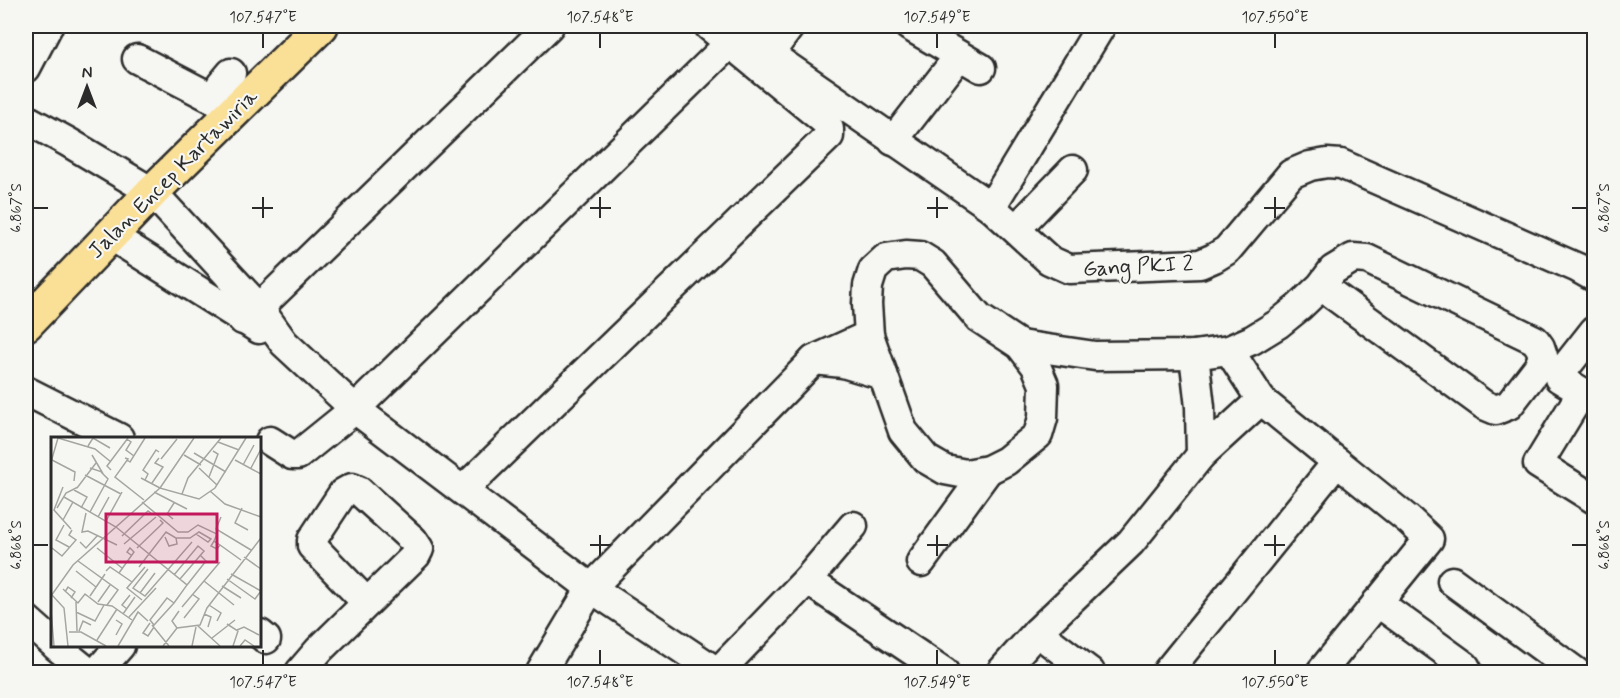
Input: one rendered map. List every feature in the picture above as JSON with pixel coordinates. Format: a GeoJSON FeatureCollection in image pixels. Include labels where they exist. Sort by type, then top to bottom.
{"type":"FeatureCollection","features":[{"type":"Feature","properties":{"kind":"main road","name":"Jalan Encep Kartawiria"},"geometry":{"type":"LineString","coordinates":[[26,324],[152,192],[235,95],[321,26]]}},
{"type":"Feature","properties":{"kind":"street"},"geometry":{"type":"LineString","coordinates":[[26,68],[48,26]]}},
{"type":"Feature","properties":{"kind":"street"},"geometry":{"type":"LineString","coordinates":[[251,314],[549,26]]}},
{"type":"Feature","properties":{"kind":"street"},"geometry":{"type":"LineString","coordinates":[[464,489],[828,136],[829,129],[826,122],[732,34],[709,26]]}},
{"type":"Feature","properties":{"kind":"street"},"geometry":{"type":"LineString","coordinates":[[769,54],[790,26]]}},
{"type":"Feature","properties":{"kind":"street"},"geometry":{"type":"LineString","coordinates":[[893,141],[970,62],[909,26]]}},
{"type":"Feature","properties":{"kind":"street"},"geometry":{"type":"LineString","coordinates":[[991,207],[1101,26]]}},
{"type":"Feature","properties":{"kind":"street"},"geometry":{"type":"LineString","coordinates":[[270,441],[292,455],[298,454],[355,409],[732,34]]}},
{"type":"Feature","properties":{"kind":"street","name":"Gang PKI 2"},"geometry":{"type":"LineString","coordinates":[[732,34],[769,54],[991,207],[1049,260],[1069,268],[1200,264],[1227,250],[1291,174],[1310,166],[1327,163],[1341,164],[1594,277]]}},
{"type":"Feature","properties":{"kind":"street"},"geometry":{"type":"LineString","coordinates":[[137,59],[214,99],[235,95]]}},
{"type":"Feature","properties":{"kind":"street"},"geometry":{"type":"LineString","coordinates":[[26,119],[152,192],[251,314],[355,409],[464,489],[591,588],[717,672],[807,580],[853,526]]}},
{"type":"Feature","properties":{"kind":"street"},"geometry":{"type":"LineString","coordinates":[[1016,229],[1073,170]]}},
{"type":"Feature","properties":{"kind":"street"},"geometry":{"type":"LineString","coordinates":[[110,235],[251,314]]}},
{"type":"Feature","properties":{"kind":"street"},"geometry":{"type":"LineString","coordinates":[[920,256],[933,264],[979,318],[1020,345],[1036,366],[1044,385],[1043,418],[1038,435],[1006,461],[988,470],[966,474],[945,470],[926,459],[903,431],[869,335],[868,286],[873,270],[885,258],[920,256]]}},
{"type":"Feature","properties":{"kind":"street"},"geometry":{"type":"LineString","coordinates":[[1020,345],[1095,356],[1194,355],[1228,350],[1252,340],[1278,324],[1321,286],[1333,270],[1353,258],[1367,260],[1535,340],[1543,356],[1539,366],[1509,405],[1496,410],[1476,399],[1321,286]]}},
{"type":"Feature","properties":{"kind":"street"},"geometry":{"type":"LineString","coordinates":[[1594,331],[1568,364],[1576,387],[1538,464],[1594,499]]}},
{"type":"Feature","properties":{"kind":"street"},"geometry":{"type":"LineString","coordinates":[[541,672],[591,588],[814,360],[869,335]]}},
{"type":"Feature","properties":{"kind":"street"},"geometry":{"type":"LineString","coordinates":[[1228,350],[1261,400],[1429,539],[1321,672]]}},
{"type":"Feature","properties":{"kind":"street"},"geometry":{"type":"LineString","coordinates":[[1194,355],[1200,407],[1201,454]]}},
{"type":"Feature","properties":{"kind":"street"},"geometry":{"type":"LineString","coordinates":[[1044,403],[1061,379],[1095,356]]}},
{"type":"Feature","properties":{"kind":"street"},"geometry":{"type":"LineString","coordinates":[[814,360],[843,363],[883,375]]}},
{"type":"Feature","properties":{"kind":"street"},"geometry":{"type":"LineString","coordinates":[[26,391],[117,437]]}},
{"type":"Feature","properties":{"kind":"street"},"geometry":{"type":"LineString","coordinates":[[1002,672],[1037,632],[1131,542],[1201,454],[1261,400]]}},
{"type":"Feature","properties":{"kind":"street"},"geometry":{"type":"LineString","coordinates":[[1167,672],[1337,462]]}},
{"type":"Feature","properties":{"kind":"street"},"geometry":{"type":"LineString","coordinates":[[921,562],[988,470]]}},
{"type":"Feature","properties":{"kind":"street"},"geometry":{"type":"LineString","coordinates":[[807,580],[944,672]]}},
{"type":"Feature","properties":{"kind":"street"},"geometry":{"type":"LineString","coordinates":[[1452,581],[1576,672]]}},
{"type":"Feature","properties":{"kind":"street"},"geometry":{"type":"LineString","coordinates":[[1377,602],[1465,666],[1468,672]]}},
{"type":"Feature","properties":{"kind":"street"},"geometry":{"type":"LineString","coordinates":[[300,672],[318,650],[367,603]]}},
{"type":"Feature","properties":{"kind":"street"},"geometry":{"type":"LineString","coordinates":[[26,619],[51,641]]}},
{"type":"Feature","properties":{"kind":"street"},"geometry":{"type":"LineString","coordinates":[[1037,632],[1090,672]]}},
{"type":"Feature","properties":{"kind":"street"},"geometry":{"type":"LineString","coordinates":[[58,647],[88,672]]}},
{"type":"Feature","properties":{"kind":"street"},"geometry":{"type":"LineString","coordinates":[[97,672],[118,647]]}}]}
